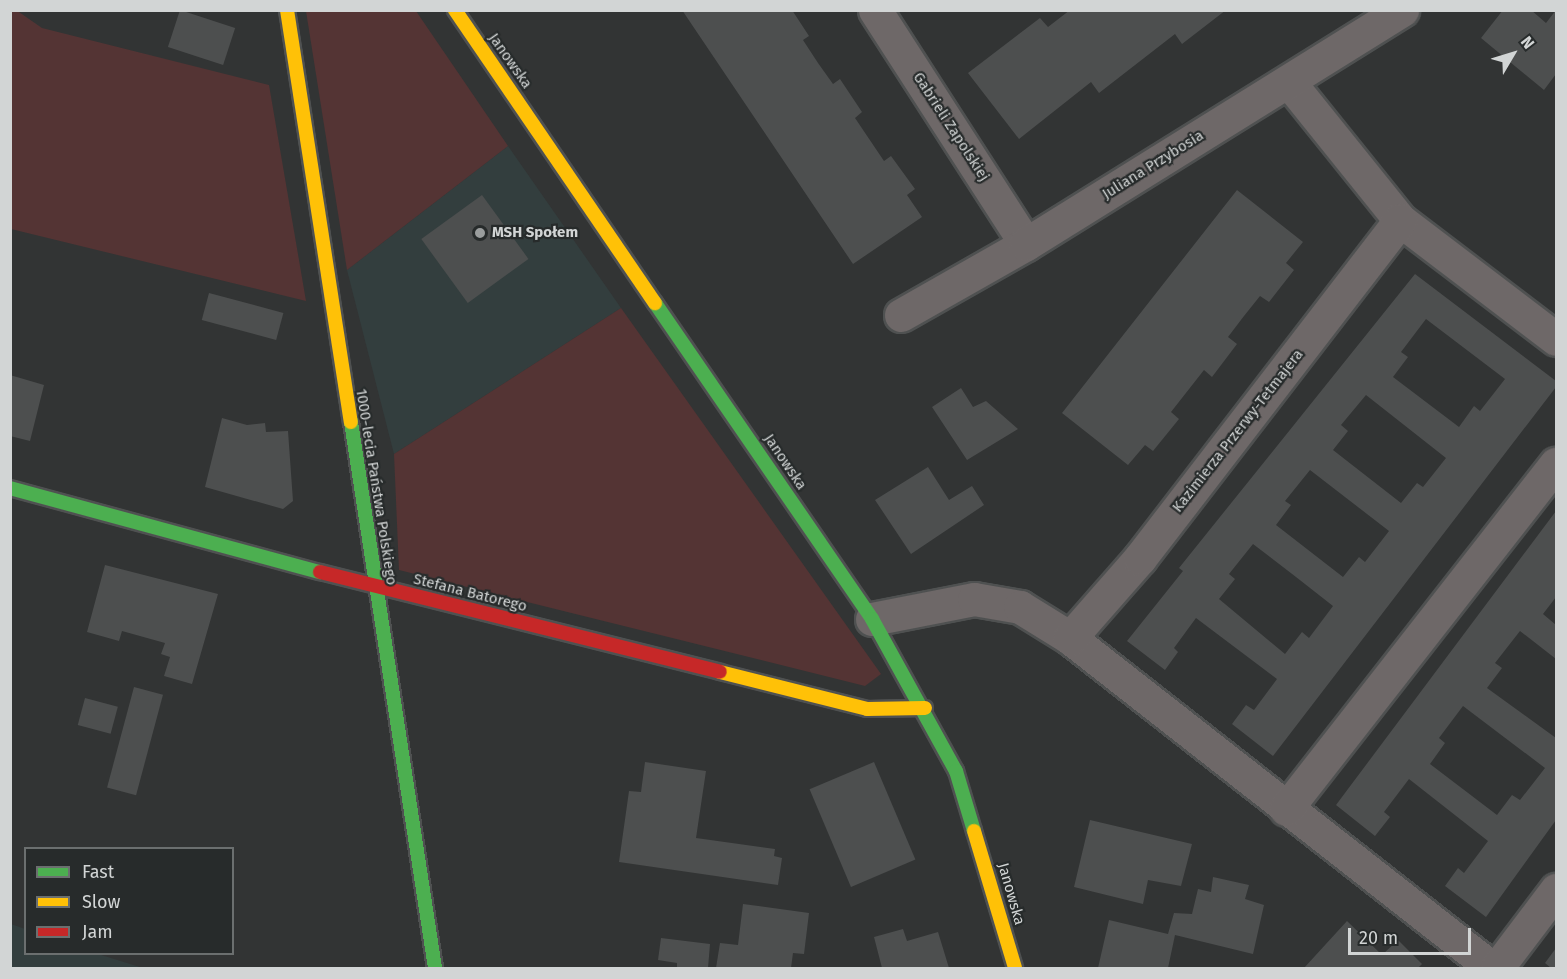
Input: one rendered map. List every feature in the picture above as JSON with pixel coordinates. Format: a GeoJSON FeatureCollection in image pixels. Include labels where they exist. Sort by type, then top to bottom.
{"type":"FeatureCollection","features":[{"type":"Feature","properties":{"kind":"street","name":"1000-lecia Państwa Polskiego"},"geometry":{"type":"LineString","coordinates":[[287,10],[374,586],[435,969]]}},
{"type":"Feature","properties":{"kind":"street","name":"Janowska"},"geometry":{"type":"LineString","coordinates":[[455,10],[872,619],[925,708],[956,771],[1015,969]]}},
{"type":"Feature","properties":{"kind":"street","name":"Gabrieli Zapolskiej"},"geometry":{"type":"LineString","coordinates":[[875,10],[1026,244]]}},
{"type":"Feature","properties":{"kind":"street","name":"Juliana Przybosia"},"geometry":{"type":"LineString","coordinates":[[901,315],[1026,244],[1402,10]]}},
{"type":"Feature","properties":{"kind":"street"},"geometry":{"type":"LineString","coordinates":[[1289,82],[1400,220],[1557,339]]}},
{"type":"Feature","properties":{"kind":"street","name":"Kazimierza Przerwy-Tetmajera"},"geometry":{"type":"LineString","coordinates":[[1070,638],[1140,558],[1400,220]]}},
{"type":"Feature","properties":{"kind":"street"},"geometry":{"type":"LineString","coordinates":[[1286,809],[1557,464]]}},
{"type":"Feature","properties":{"kind":"street","name":"Stefana Batorego"},"geometry":{"type":"LineString","coordinates":[[10,488],[374,586],[867,709],[925,708]]}},
{"type":"Feature","properties":{"kind":"street"},"geometry":{"type":"LineString","coordinates":[[872,619],[974,598],[1020,607],[1070,638],[1492,969]]}},
{"type":"Feature","properties":{"kind":"street"},"geometry":{"type":"LineString","coordinates":[[1497,969],[1557,890]]}},
{"type":"Feature","properties":{"kind":"shaded area"},"geometry":{"type":"Polygon","coordinates":[[[16,10],[42,28],[269,85],[306,301],[11,229],[10,11],[16,10]]]}},
{"type":"Feature","properties":{"kind":"shaded area"},"geometry":{"type":"Polygon","coordinates":[[[306,11],[416,11],[508,146],[347,270],[306,11]]]}},
{"type":"Feature","properties":{"kind":"shaded area"},"geometry":{"type":"Polygon","coordinates":[[[508,146],[621,308],[394,454],[347,270],[508,146]]]}},
{"type":"Feature","properties":{"kind":"shaded area"},"geometry":{"type":"Polygon","coordinates":[[[621,308],[881,674],[865,686],[399,570],[394,454],[621,308]]]}},
{"type":"Feature","properties":{"kind":"shaded area"},"geometry":{"type":"Polygon","coordinates":[[[11,924],[24,929],[24,955],[101,955],[143,968],[11,968],[11,924]]]}},
{"type":"Feature","properties":{"kind":"building"},"geometry":{"type":"Polygon","coordinates":[[[180,10],[235,28],[223,65],[168,47],[180,10]]]}},
{"type":"Feature","properties":{"kind":"building"},"geometry":{"type":"Polygon","coordinates":[[[682,10],[792,10],[809,36],[803,40],[818,63],[833,84],[840,79],[862,112],[855,118],[884,161],[891,156],[915,189],[907,195],[922,217],[853,264],[682,10]]]}},
{"type":"Feature","properties":{"kind":"building"},"geometry":{"type":"Polygon","coordinates":[[[1070,10],[1226,10],[1182,44],[1175,34],[1099,93],[1091,82],[1019,139],[968,73],[1040,18],[1048,27],[1070,10]]]}},
{"type":"Feature","properties":{"kind":"building"},"geometry":{"type":"Polygon","coordinates":[[[1503,10],[1531,10],[1546,23],[1556,10],[1556,74],[1544,90],[1481,38],[1503,10]]]}},
{"type":"Feature","properties":{"kind":"building"},"geometry":{"type":"Polygon","coordinates":[[[1237,190],[1303,242],[1286,263],[1294,270],[1269,302],[1260,296],[1244,316],[1228,337],[1237,344],[1212,377],[1204,370],[1171,412],[1179,419],[1153,451],[1145,445],[1128,465],[1062,413],[1237,190]]]}},
{"type":"Feature","properties":{"kind":"building"},"geometry":{"type":"Polygon","coordinates":[[[482,195],[528,259],[468,303],[421,239],[482,195]]]}},
{"type":"Feature","properties":{"kind":"building"},"geometry":{"type":"Polygon","coordinates":[[[1415,274],[1556,381],[1556,387],[1273,756],[1232,724],[1246,705],[1254,710],[1277,679],[1196,618],[1174,648],[1178,652],[1165,670],[1127,641],[1183,571],[1179,568],[1415,274]],[[1426,319],[1401,352],[1408,357],[1393,377],[1459,427],[1474,406],[1480,411],[1505,379],[1426,319]],[[1366,395],[1341,425],[1348,431],[1333,450],[1401,503],[1417,483],[1423,487],[1446,458],[1366,395]],[[1310,470],[1285,501],[1291,505],[1276,525],[1343,577],[1359,557],[1365,562],[1389,531],[1310,470]],[[1253,544],[1229,574],[1235,579],[1219,599],[1285,654],[1302,632],[1309,638],[1333,606],[1253,544]]]}},
{"type":"Feature","properties":{"kind":"building"},"geometry":{"type":"Polygon","coordinates":[[[209,293],[283,313],[276,340],[202,320],[209,293]]]}},
{"type":"Feature","properties":{"kind":"building"},"geometry":{"type":"Polygon","coordinates":[[[10,375],[44,385],[30,441],[10,436],[10,375]]]}},
{"type":"Feature","properties":{"kind":"building"},"geometry":{"type":"Polygon","coordinates":[[[961,388],[973,407],[986,401],[1018,429],[967,460],[932,407],[961,388]]]}},
{"type":"Feature","properties":{"kind":"building"},"geometry":{"type":"Polygon","coordinates":[[[222,418],[247,425],[265,423],[266,432],[288,431],[293,501],[283,509],[205,487],[222,418]]]}},
{"type":"Feature","properties":{"kind":"building"},"geometry":{"type":"Polygon","coordinates":[[[928,467],[949,500],[972,486],[984,505],[911,554],[875,500],[928,467]]]}},
{"type":"Feature","properties":{"kind":"building"},"geometry":{"type":"Polygon","coordinates":[[[1556,511],[1556,597],[1543,614],[1556,625],[1556,659],[1520,631],[1495,663],[1502,668],[1487,688],[1556,738],[1556,820],[1486,917],[1445,886],[1458,868],[1464,873],[1488,841],[1409,779],[1384,812],[1390,817],[1375,836],[1336,805],[1556,511]],[[1463,706],[1439,738],[1445,743],[1430,764],[1497,815],[1512,795],[1520,800],[1545,768],[1463,706]]]}},
{"type":"Feature","properties":{"kind":"building"},"geometry":{"type":"Polygon","coordinates":[[[105,565],[218,594],[192,684],[164,676],[170,657],[161,654],[165,643],[122,631],[119,641],[87,632],[105,565]]]}},
{"type":"Feature","properties":{"kind":"building"},"geometry":{"type":"Polygon","coordinates":[[[134,687],[163,695],[136,795],[107,787],[134,687]]]}},
{"type":"Feature","properties":{"kind":"building"},"geometry":{"type":"Polygon","coordinates":[[[85,698],[118,707],[111,734],[78,725],[85,698]]]}},
{"type":"Feature","properties":{"kind":"building"},"geometry":{"type":"Polygon","coordinates":[[[645,762],[706,771],[696,838],[775,849],[774,856],[782,858],[778,885],[619,862],[629,791],[641,792],[645,762]]]}},
{"type":"Feature","properties":{"kind":"building"},"geometry":{"type":"Polygon","coordinates":[[[874,762],[915,860],[851,887],[810,789],[874,762]]]}},
{"type":"Feature","properties":{"kind":"building"},"geometry":{"type":"Polygon","coordinates":[[[1090,820],[1192,844],[1181,886],[1148,880],[1143,904],[1074,887],[1090,820]]]}},
{"type":"Feature","properties":{"kind":"building"},"geometry":{"type":"Polygon","coordinates":[[[1213,877],[1249,885],[1245,899],[1264,905],[1253,954],[1175,935],[1168,968],[1098,968],[1109,920],[1168,934],[1174,913],[1192,914],[1198,889],[1211,892],[1213,877]]]}},
{"type":"Feature","properties":{"kind":"building"},"geometry":{"type":"Polygon","coordinates":[[[743,904],[809,913],[804,954],[793,953],[791,968],[716,968],[720,943],[738,945],[743,904]]]}},
{"type":"Feature","properties":{"kind":"building"},"geometry":{"type":"Polygon","coordinates":[[[1347,921],[1382,955],[1398,940],[1422,964],[1418,968],[1304,968],[1347,921]]]}},
{"type":"Feature","properties":{"kind":"building"},"geometry":{"type":"Polygon","coordinates":[[[903,929],[907,941],[938,932],[949,968],[882,968],[874,937],[903,929]]]}},
{"type":"Feature","properties":{"kind":"building"},"geometry":{"type":"Polygon","coordinates":[[[661,938],[710,944],[708,968],[677,968],[677,963],[658,960],[661,938]]]}},
{"type":"Feature","properties":{"kind":"building"},"geometry":{"type":"Polygon","coordinates":[[[1556,948],[1556,968],[1551,968],[1545,963],[1556,948]]]}},
{"type":"Feature","properties":{"kind":"traffic: fast"},"geometry":{"type":"LineString","coordinates":[[655,303],[872,619],[956,771],[974,831]]}},
{"type":"Feature","properties":{"kind":"traffic: fast"},"geometry":{"type":"LineString","coordinates":[[351,422],[435,968]]}},
{"type":"Feature","properties":{"kind":"traffic: fast"},"geometry":{"type":"LineString","coordinates":[[10,488],[320,572]]}},
{"type":"Feature","properties":{"kind":"traffic: slow"},"geometry":{"type":"LineString","coordinates":[[287,10],[351,422]]}},
{"type":"Feature","properties":{"kind":"traffic: slow"},"geometry":{"type":"LineString","coordinates":[[455,10],[655,303]]}},
{"type":"Feature","properties":{"kind":"traffic: slow"},"geometry":{"type":"LineString","coordinates":[[720,672],[867,709],[925,708]]}},
{"type":"Feature","properties":{"kind":"traffic: slow"},"geometry":{"type":"LineString","coordinates":[[974,831],[1015,968]]}},
{"type":"Feature","properties":{"kind":"traffic: jam"},"geometry":{"type":"LineString","coordinates":[[320,572],[720,672]]}},
{"type":"Feature","properties":{"kind":"place","name":"MSH Społem"},"geometry":{"type":"Point","coordinates":[480,233]}}]}
